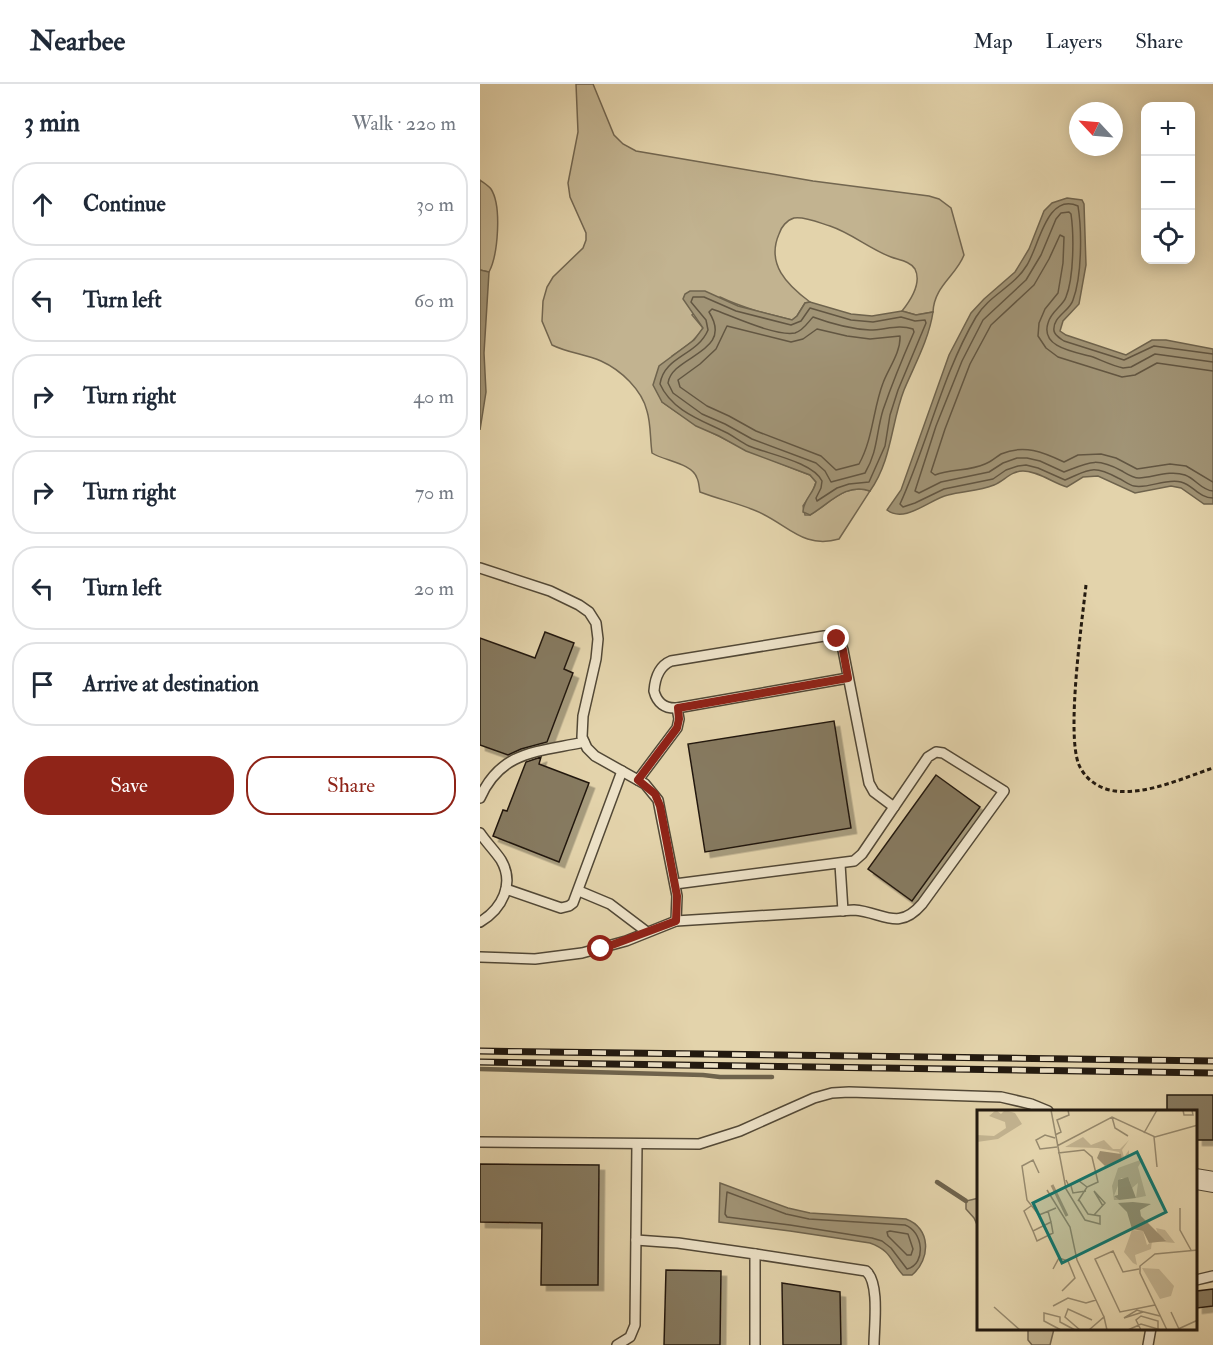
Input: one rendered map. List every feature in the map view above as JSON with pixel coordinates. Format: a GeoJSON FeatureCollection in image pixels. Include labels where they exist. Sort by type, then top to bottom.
{"type":"FeatureCollection","features":[{"type":"Feature","properties":{"kind":"street"},"geometry":{"type":"LineString","coordinates":[[1198,1179],[1213,1182]]}},
{"type":"Feature","properties":{"kind":"lane"},"geometry":{"type":"LineString","coordinates":[[480,568],[550,591],[579,605],[589,612],[596,623],[598,639],[596,658],[581,727],[584,742],[595,756],[650,788],[658,800],[678,904],[676,921]]}},
{"type":"Feature","properties":{"kind":"lane"},"geometry":{"type":"LineString","coordinates":[[848,678],[678,708],[667,708],[661,704],[654,691],[660,669],[675,660],[827,636],[837,639],[841,644],[848,678],[869,783],[874,792],[894,807]]}},
{"type":"Feature","properties":{"kind":"lane"},"geometry":{"type":"LineString","coordinates":[[638,780],[677,728],[678,708]]}},
{"type":"Feature","properties":{"kind":"lane"},"geometry":{"type":"LineString","coordinates":[[480,798],[491,778],[509,762],[530,752],[584,742]]}},
{"type":"Feature","properties":{"kind":"lane"},"geometry":{"type":"LineString","coordinates":[[480,957],[559,957],[601,949],[676,921],[843,911],[870,912],[895,920],[903,919],[916,911],[1004,791],[945,754],[936,752],[928,757],[860,857],[850,863],[675,884]]}},
{"type":"Feature","properties":{"kind":"lane"},"geometry":{"type":"LineString","coordinates":[[506,889],[564,908],[573,903],[622,771]]}},
{"type":"Feature","properties":{"kind":"lane"},"geometry":{"type":"LineString","coordinates":[[480,833],[505,870],[506,889],[498,907],[480,922]]}},
{"type":"Feature","properties":{"kind":"lane"},"geometry":{"type":"LineString","coordinates":[[840,864],[843,911]]}},
{"type":"Feature","properties":{"kind":"lane"},"geometry":{"type":"LineString","coordinates":[[579,891],[610,904],[647,932]]}},
{"type":"Feature","properties":{"kind":"lane"},"geometry":{"type":"LineString","coordinates":[[480,1142],[686,1144],[714,1141],[803,1102],[840,1092],[898,1092],[1001,1097],[1046,1110]]}},
{"type":"Feature","properties":{"kind":"lane"},"geometry":{"type":"LineString","coordinates":[[617,1345],[630,1337],[635,1325],[637,1144]]}},
{"type":"Feature","properties":{"kind":"lane"},"geometry":{"type":"LineString","coordinates":[[636,1240],[665,1241],[866,1271],[871,1275],[874,1286],[874,1345]]}},
{"type":"Feature","properties":{"kind":"lane"},"geometry":{"type":"LineString","coordinates":[[755,1254],[755,1345]]}},
{"type":"Feature","properties":{"kind":"lane"},"geometry":{"type":"LineString","coordinates":[[1198,1280],[1213,1276]]}},
{"type":"Feature","properties":{"kind":"lane"},"geometry":{"type":"LineString","coordinates":[[1148,1345],[1151,1330]]}},
{"type":"Feature","properties":{"kind":"path"},"geometry":{"type":"LineString","coordinates":[[1086,585],[1075,727],[1077,756],[1084,773],[1101,787],[1126,792],[1153,788],[1213,768]]}},
{"type":"Feature","properties":{"kind":"shaded area"},"geometry":{"type":"Polygon","coordinates":[[[576,84],[593,84],[614,135],[623,144],[636,151],[813,181],[929,196],[939,199],[951,208],[964,255],[937,295],[933,312],[916,315],[902,311],[916,286],[917,274],[910,264],[883,254],[838,229],[807,219],[794,218],[781,229],[775,255],[781,273],[810,302],[805,303],[792,320],[746,308],[720,297],[692,315],[703,328],[693,340],[672,356],[662,402],[715,434],[752,452],[810,475],[816,482],[803,506],[805,515],[810,515],[853,489],[870,491],[839,539],[815,541],[804,538],[754,510],[700,492],[697,478],[690,469],[652,453],[647,411],[641,396],[630,382],[601,361],[552,345],[542,321],[543,301],[547,287],[553,277],[583,248],[586,240],[586,233],[570,197],[568,183],[578,132],[576,84]]]}},
{"type":"Feature","properties":{"kind":"shaded area"},"geometry":{"type":"Polygon","coordinates":[[[480,180],[491,189],[497,207],[498,230],[495,254],[489,272],[480,270],[480,180]]]}},
{"type":"Feature","properties":{"kind":"shaded area"},"geometry":{"type":"Polygon","coordinates":[[[977,1198],[977,1225],[966,1209],[966,1201],[977,1198]]]}},
{"type":"Feature","properties":{"kind":"shaded area"},"geometry":{"type":"Polygon","coordinates":[[[1028,1330],[1054,1330],[1050,1345],[1032,1345],[1028,1340],[1028,1330]]]}},
{"type":"Feature","properties":{"kind":"water"},"geometry":{"type":"Polygon","coordinates":[[[1067,198],[1082,200],[1084,204],[1086,265],[1079,304],[1063,321],[1060,331],[1126,355],[1152,340],[1166,340],[1213,349],[1213,504],[1204,504],[1181,488],[1171,486],[1135,493],[1098,476],[1083,477],[1067,487],[1034,473],[1023,471],[988,487],[941,497],[918,509],[894,514],[887,510],[901,490],[949,355],[971,313],[1015,272],[1029,249],[1044,211],[1052,203],[1067,198]]]}},
{"type":"Feature","properties":{"kind":"water"},"geometry":{"type":"Polygon","coordinates":[[[480,270],[489,272],[484,353],[486,392],[480,430],[480,270]]]}},
{"type":"Feature","properties":{"kind":"water"},"geometry":{"type":"Polygon","coordinates":[[[690,291],[705,291],[738,306],[792,320],[805,303],[810,302],[851,314],[872,316],[902,311],[916,315],[933,312],[925,342],[904,390],[883,467],[870,491],[853,489],[845,492],[810,515],[803,512],[816,482],[810,475],[746,451],[696,426],[662,402],[653,385],[659,366],[694,340],[703,328],[683,299],[690,291]]]}},
{"type":"Feature","properties":{"kind":"water"},"geometry":{"type":"Polygon","coordinates":[[[720,1183],[788,1208],[810,1213],[906,1219],[914,1223],[924,1236],[926,1244],[923,1261],[912,1275],[903,1275],[883,1249],[870,1243],[719,1222],[720,1183]]]}},
{"type":"Feature","properties":{"kind":"building"},"geometry":{"type":"Polygon","coordinates":[[[545,632],[574,643],[564,669],[573,673],[547,742],[508,755],[480,745],[480,638],[535,658],[545,632]]]}},
{"type":"Feature","properties":{"kind":"building"},"geometry":{"type":"Polygon","coordinates":[[[834,721],[851,828],[705,852],[688,744],[834,721]]]}},
{"type":"Feature","properties":{"kind":"building"},"geometry":{"type":"Polygon","coordinates":[[[541,757],[539,764],[589,783],[559,862],[493,836],[503,810],[507,811],[526,762],[541,757]]]}},
{"type":"Feature","properties":{"kind":"building"},"geometry":{"type":"Polygon","coordinates":[[[936,775],[980,807],[912,901],[868,869],[936,775]]]}},
{"type":"Feature","properties":{"kind":"building"},"geometry":{"type":"Polygon","coordinates":[[[1167,1095],[1213,1095],[1213,1140],[1198,1140],[1198,1110],[1167,1110],[1167,1095]]]}},
{"type":"Feature","properties":{"kind":"building"},"geometry":{"type":"Polygon","coordinates":[[[480,1164],[599,1165],[598,1285],[541,1285],[542,1223],[480,1222],[480,1164]]]}},
{"type":"Feature","properties":{"kind":"building"},"geometry":{"type":"Polygon","coordinates":[[[666,1270],[721,1271],[720,1345],[664,1345],[666,1270]]]}},
{"type":"Feature","properties":{"kind":"building"},"geometry":{"type":"Polygon","coordinates":[[[782,1283],[840,1292],[841,1345],[783,1345],[782,1283]]]}},
{"type":"Feature","properties":{"kind":"building"},"geometry":{"type":"Polygon","coordinates":[[[1213,1289],[1213,1306],[1198,1308],[1198,1291],[1213,1289]]]}},
{"type":"Feature","properties":{"kind":"waterway"},"geometry":{"type":"LineString","coordinates":[[480,1069],[772,1077]]}},
{"type":"Feature","properties":{"kind":"waterway"},"geometry":{"type":"LineString","coordinates":[[937,1182],[966,1201]]}},
{"type":"Feature","properties":{"kind":"railway"},"geometry":{"type":"LineString","coordinates":[[480,1051],[1213,1061]]}},
{"type":"Feature","properties":{"kind":"railway"},"geometry":{"type":"LineString","coordinates":[[480,1062],[1213,1073]]}},
{"type":"Feature","properties":{"kind":"route"},"geometry":{"type":"LineString","coordinates":[[601,949],[676,921],[677,896],[660,806],[650,788],[638,780],[677,728],[678,708],[848,678],[843,650],[837,639]]}}]}
